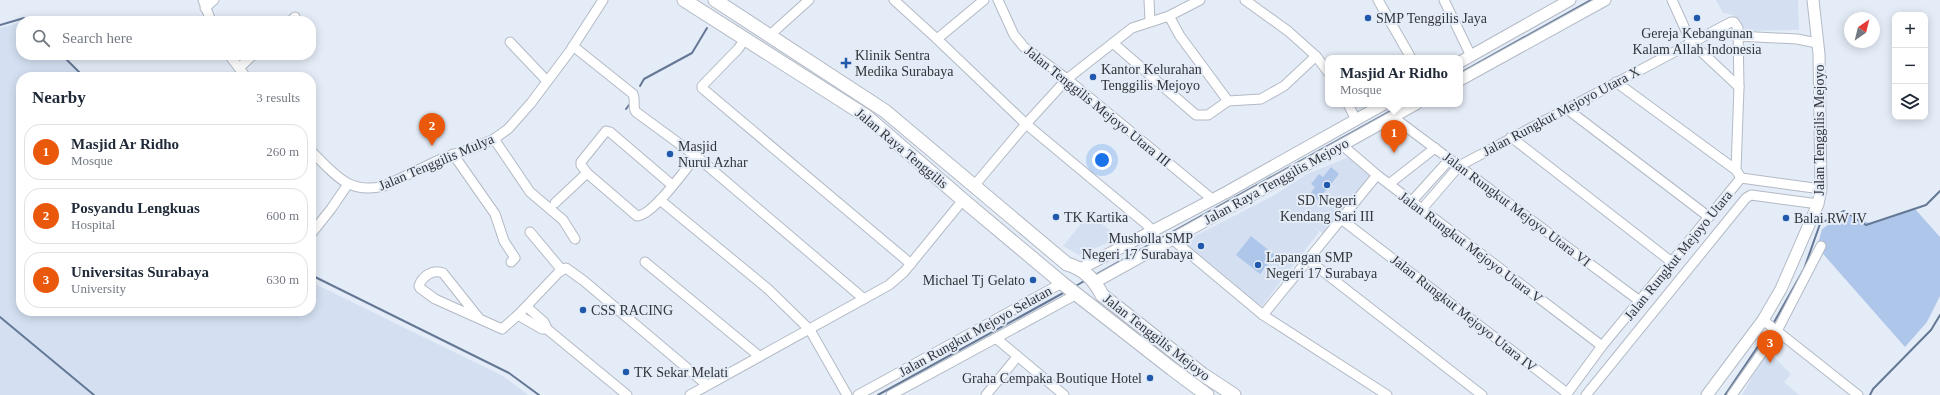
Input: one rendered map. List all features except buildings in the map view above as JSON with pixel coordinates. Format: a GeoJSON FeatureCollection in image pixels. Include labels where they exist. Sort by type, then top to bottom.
{"type":"FeatureCollection","features":[{"type":"Feature","properties":{"kind":"main road","name":"Jalan Raya Tenggilis"},"geometry":{"type":"LineString","coordinates":[[684,0],[866,116],[1070,289]]}},
{"type":"Feature","properties":{"kind":"main road","name":"Jalan Raya Tenggilis"},"geometry":{"type":"LineString","coordinates":[[718,2],[877,105],[1031,236],[1067,264],[1088,276]]}},
{"type":"Feature","properties":{"kind":"main road"},"geometry":{"type":"LineString","coordinates":[[911,155],[922,144]]}},
{"type":"Feature","properties":{"kind":"main road"},"geometry":{"type":"LineString","coordinates":[[1020,247],[1031,236]]}},
{"type":"Feature","properties":{"kind":"main road","name":"Jalan Tenggilis Mejoyo"},"geometry":{"type":"LineString","coordinates":[[1088,276],[1102,295],[1181,357],[1234,395]]}},
{"type":"Feature","properties":{"kind":"main road","name":"Jalan Tenggilis Mejoyo"},"geometry":{"type":"LineString","coordinates":[[1070,289],[1172,369],[1208,395]]}},
{"type":"Feature","properties":{"kind":"main road"},"geometry":{"type":"LineString","coordinates":[[1172,369],[1181,357]]}},
{"type":"Feature","properties":{"kind":"street"},"geometry":{"type":"LineString","coordinates":[[209,16],[204,4],[214,0]]}},
{"type":"Feature","properties":{"kind":"street","name":"Jalan Tenggilis Mulya"},"geometry":{"type":"LineString","coordinates":[[348,184],[360,188],[384,186],[453,154],[473,148],[494,139],[508,129],[522,114],[573,46],[603,0]]}},
{"type":"Feature","properties":{"kind":"street"},"geometry":{"type":"LineString","coordinates":[[770,36],[809,0]]}},
{"type":"Feature","properties":{"kind":"street"},"geometry":{"type":"LineString","coordinates":[[894,0],[1026,124],[1154,232]]}},
{"type":"Feature","properties":{"kind":"street"},"geometry":{"type":"LineString","coordinates":[[937,39],[984,0]]}},
{"type":"Feature","properties":{"kind":"street","name":"Jalan Tenggilis Mejoyo Utara III"},"geometry":{"type":"LineString","coordinates":[[998,0],[1014,35],[1024,47],[1067,79],[1212,199]]}},
{"type":"Feature","properties":{"kind":"street"},"geometry":{"type":"LineString","coordinates":[[1149,0],[1150,21]]}},
{"type":"Feature","properties":{"kind":"street"},"geometry":{"type":"LineString","coordinates":[[973,187],[1026,124],[1067,79],[1132,28],[1169,16],[1200,0]]}},
{"type":"Feature","properties":{"kind":"street"},"geometry":{"type":"LineString","coordinates":[[1245,0],[1288,30],[1316,56],[1325,68]]}},
{"type":"Feature","properties":{"kind":"street"},"geometry":{"type":"LineString","coordinates":[[1378,0],[1409,55]]}},
{"type":"Feature","properties":{"kind":"street"},"geometry":{"type":"LineString","coordinates":[[1444,0],[1471,56]]}},
{"type":"Feature","properties":{"kind":"street"},"geometry":{"type":"LineString","coordinates":[[1463,60],[1570,0]]}},
{"type":"Feature","properties":{"kind":"street"},"geometry":{"type":"LineString","coordinates":[[1463,78],[1606,0]]}},
{"type":"Feature","properties":{"kind":"street"},"geometry":{"type":"LineString","coordinates":[[1672,0],[1691,42],[1739,87]]}},
{"type":"Feature","properties":{"kind":"street","name":"Jalan Tenggilis Mejoyo"},"geometry":{"type":"LineString","coordinates":[[1707,395],[1764,322],[1818,204],[1820,189],[1817,43],[1813,0]]}},
{"type":"Feature","properties":{"kind":"street"},"geometry":{"type":"LineString","coordinates":[[1169,16],[1180,36],[1228,101]]}},
{"type":"Feature","properties":{"kind":"street","name":"Jalan Rungkut Mejoyo Utara X"},"geometry":{"type":"LineString","coordinates":[[1459,166],[1511,137],[1731,22],[1734,22],[1738,32]]}},
{"type":"Feature","properties":{"kind":"street"},"geometry":{"type":"LineString","coordinates":[[1739,174],[1738,32],[1797,39],[1817,43]]}},
{"type":"Feature","properties":{"kind":"street"},"geometry":{"type":"LineString","coordinates":[[745,39],[738,49],[702,86],[702,88],[911,264]]}},
{"type":"Feature","properties":{"kind":"street"},"geometry":{"type":"LineString","coordinates":[[510,42],[547,81]]}},
{"type":"Feature","properties":{"kind":"street"},"geometry":{"type":"LineString","coordinates":[[1113,43],[1196,115],[1208,115],[1228,101],[1261,100],[1284,86],[1316,56]]}},
{"type":"Feature","properties":{"kind":"street"},"geometry":{"type":"LineString","coordinates":[[573,46],[633,94],[635,110],[696,156],[864,299]]}},
{"type":"Feature","properties":{"kind":"street"},"geometry":{"type":"LineString","coordinates":[[233,60],[242,72]]}},
{"type":"Feature","properties":{"kind":"street"},"geometry":{"type":"LineString","coordinates":[[239,68],[248,60]]}},
{"type":"Feature","properties":{"kind":"street"},"geometry":{"type":"LineString","coordinates":[[1616,82],[1739,174]]}},
{"type":"Feature","properties":{"kind":"street"},"geometry":{"type":"LineString","coordinates":[[1350,107],[1356,120]]}},
{"type":"Feature","properties":{"kind":"street","name":"Jalan Raya Tenggilis Mejoyo"},"geometry":{"type":"LineString","coordinates":[[1088,276],[1172,239],[1233,197],[1379,107]]}},
{"type":"Feature","properties":{"kind":"street","name":"Jalan Raya Tenggilis Mejoyo"},"geometry":{"type":"LineString","coordinates":[[1088,276],[1154,232],[1212,199],[1233,197],[1342,145],[1411,107]]}},
{"type":"Feature","properties":{"kind":"street"},"geometry":{"type":"LineString","coordinates":[[1567,109],[1709,217]]}},
{"type":"Feature","properties":{"kind":"street","name":"Jalan Rungkut Mejoyo Utara VI"},"geometry":{"type":"LineString","coordinates":[[1393,117],[1641,302]]}},
{"type":"Feature","properties":{"kind":"street"},"geometry":{"type":"LineString","coordinates":[[672,186],[610,132],[606,131],[581,162],[581,165],[588,173],[637,216],[642,216],[660,200],[672,186],[696,156]]}},
{"type":"Feature","properties":{"kind":"street"},"geometry":{"type":"LineString","coordinates":[[1511,137],[1673,262]]}},
{"type":"Feature","properties":{"kind":"street"},"geometry":{"type":"LineString","coordinates":[[494,139],[530,192],[563,220],[575,239]]}},
{"type":"Feature","properties":{"kind":"street","name":"Jalan Rungkut Mejoyo Utara V"},"geometry":{"type":"LineString","coordinates":[[1342,145],[1377,175],[1602,346]]}},
{"type":"Feature","properties":{"kind":"street"},"geometry":{"type":"LineString","coordinates":[[1389,184],[1435,148]]}},
{"type":"Feature","properties":{"kind":"street"},"geometry":{"type":"LineString","coordinates":[[453,154],[495,214],[505,243],[516,258],[511,262]]}},
{"type":"Feature","properties":{"kind":"street"},"geometry":{"type":"LineString","coordinates":[[316,156],[348,184],[316,228]]}},
{"type":"Feature","properties":{"kind":"street"},"geometry":{"type":"LineString","coordinates":[[1412,201],[1450,159]]}},
{"type":"Feature","properties":{"kind":"street"},"geometry":{"type":"LineString","coordinates":[[1422,209],[1459,166]]}},
{"type":"Feature","properties":{"kind":"street"},"geometry":{"type":"LineString","coordinates":[[555,203],[588,173]]}},
{"type":"Feature","properties":{"kind":"street","name":"Jalan Rungkut Mejoyo Utara"},"geometry":{"type":"LineString","coordinates":[[1566,394],[1602,346],[1641,302],[1709,217],[1739,174],[1820,189]]}},
{"type":"Feature","properties":{"kind":"street"},"geometry":{"type":"LineString","coordinates":[[1263,315],[1307,259],[1342,219],[1377,175]]}},
{"type":"Feature","properties":{"kind":"street"},"geometry":{"type":"LineString","coordinates":[[1785,200],[1787,184]]}},
{"type":"Feature","properties":{"kind":"street","name":"Jalan Rungkut Mejoyo Utara"},"geometry":{"type":"LineString","coordinates":[[1586,395],[1746,198],[1751,195],[1818,204]]}},
{"type":"Feature","properties":{"kind":"street"},"geometry":{"type":"LineString","coordinates":[[660,200],[768,289],[810,330],[847,395]]}},
{"type":"Feature","properties":{"kind":"street"},"geometry":{"type":"LineString","coordinates":[[690,395],[889,285],[911,264],[964,200]]}},
{"type":"Feature","properties":{"kind":"street","name":"Jalan Rungkut Mejoyo Utara IV"},"geometry":{"type":"LineString","coordinates":[[1342,219],[1566,394]]}},
{"type":"Feature","properties":{"kind":"street"},"geometry":{"type":"LineString","coordinates":[[530,232],[561,269]]}},
{"type":"Feature","properties":{"kind":"street"},"geometry":{"type":"LineString","coordinates":[[1172,239],[1263,315],[1387,395]]}},
{"type":"Feature","properties":{"kind":"street"},"geometry":{"type":"LineString","coordinates":[[1732,395],[1775,330],[1821,246]]}},
{"type":"Feature","properties":{"kind":"street"},"geometry":{"type":"LineString","coordinates":[[1307,259],[1482,395]]}},
{"type":"Feature","properties":{"kind":"street"},"geometry":{"type":"LineString","coordinates":[[645,262],[759,356]]}},
{"type":"Feature","properties":{"kind":"street"},"geometry":{"type":"LineString","coordinates":[[478,317],[443,273],[433,272],[423,278],[419,286],[424,292],[435,299],[502,329],[527,306],[561,269],[567,269],[604,298],[707,385]]}},
{"type":"Feature","properties":{"kind":"street","name":"Jalan Rungkut Mejoyo Selatan"},"geometry":{"type":"LineString","coordinates":[[858,395],[892,387],[997,339],[1070,289]]}},
{"type":"Feature","properties":{"kind":"street","name":"Jalan Rungkut Mejoyo Selatan"},"geometry":{"type":"LineString","coordinates":[[892,387],[937,350],[1070,289]]}},
{"type":"Feature","properties":{"kind":"street"},"geometry":{"type":"LineString","coordinates":[[527,306],[544,322],[548,329],[628,395]]}},
{"type":"Feature","properties":{"kind":"street"},"geometry":{"type":"LineString","coordinates":[[518,315],[542,329],[548,329]]}},
{"type":"Feature","properties":{"kind":"street"},"geometry":{"type":"LineString","coordinates":[[1764,322],[1858,395]]}},
{"type":"Feature","properties":{"kind":"street"},"geometry":{"type":"LineString","coordinates":[[997,339],[1064,395]]}},
{"type":"Feature","properties":{"kind":"street"},"geometry":{"type":"LineString","coordinates":[[986,395],[1017,357]]}},
{"type":"Feature","properties":{"kind":"street"},"geometry":{"type":"LineString","coordinates":[[1584,371],[1597,382]]}},
{"type":"Feature","properties":{"kind":"shaded area"},"geometry":{"type":"Polygon","coordinates":[[[1716,0],[1798,0],[1799,30],[1742,31],[1733,15],[1723,13],[1716,0]]]}},
{"type":"Feature","properties":{"kind":"shaded area"},"geometry":{"type":"Polygon","coordinates":[[[16,23],[16,60],[66,60],[80,72],[16,72],[16,316],[316,316],[316,284],[503,376],[528,395],[0,395],[0,28],[16,23]]]}},
{"type":"Feature","properties":{"kind":"shaded area"},"geometry":{"type":"Polygon","coordinates":[[[1349,157],[1372,175],[1324,234],[1313,227],[1319,232],[1262,306],[1231,285],[1184,247],[1195,236],[1273,196],[1307,174],[1349,157]]]}},
{"type":"Feature","properties":{"kind":"shaded area"},"geometry":{"type":"Polygon","coordinates":[[[1331,167],[1339,174],[1318,200],[1310,194],[1315,187],[1311,184],[1319,174],[1323,177],[1331,167]]]}},
{"type":"Feature","properties":{"kind":"shaded area"},"geometry":{"type":"Polygon","coordinates":[[[1915,209],[1940,237],[1940,296],[1927,322],[1905,347],[1817,247],[1822,229],[1844,214],[1872,224],[1915,209]]]}},
{"type":"Feature","properties":{"kind":"shaded area"},"geometry":{"type":"Polygon","coordinates":[[[1089,214],[1120,238],[1079,255],[1063,246],[1089,214]]]}},
{"type":"Feature","properties":{"kind":"shaded area","name":"Lapangan SMP Negeri 17 Surabaya"},"geometry":{"type":"Polygon","coordinates":[[[1251,236],[1275,255],[1260,274],[1236,255],[1251,236]]]}},
{"type":"Feature","properties":{"kind":"shaded area"},"geometry":{"type":"Polygon","coordinates":[[[1767,350],[1791,374],[1784,382],[1799,395],[1742,395],[1767,350]]]}},
{"type":"Feature","properties":{"kind":"waterway"},"geometry":{"type":"LineString","coordinates":[[1463,71],[1591,0]]}},
{"type":"Feature","properties":{"kind":"waterway"},"geometry":{"type":"LineString","coordinates":[[0,25],[16,20]]}},
{"type":"Feature","properties":{"kind":"waterway"},"geometry":{"type":"LineString","coordinates":[[640,86],[644,79],[692,53],[707,28]]}},
{"type":"Feature","properties":{"kind":"waterway"},"geometry":{"type":"LineString","coordinates":[[67,60],[79,72]]}},
{"type":"Feature","properties":{"kind":"waterway"},"geometry":{"type":"LineString","coordinates":[[626,109],[629,105]]}},
{"type":"Feature","properties":{"kind":"waterway"},"geometry":{"type":"LineString","coordinates":[[1095,275],[1398,107]]}},
{"type":"Feature","properties":{"kind":"waterway"},"geometry":{"type":"LineString","coordinates":[[1773,324],[1804,269],[1820,224],[1844,211],[1866,225],[1926,205],[1940,191]]}},
{"type":"Feature","properties":{"kind":"waterway"},"geometry":{"type":"LineString","coordinates":[[316,277],[509,373],[539,395]]}},
{"type":"Feature","properties":{"kind":"waterway"},"geometry":{"type":"LineString","coordinates":[[1074,287],[1086,280]]}},
{"type":"Feature","properties":{"kind":"waterway"},"geometry":{"type":"LineString","coordinates":[[878,395],[1065,292]]}},
{"type":"Feature","properties":{"kind":"waterway"},"geometry":{"type":"LineString","coordinates":[[1870,395],[1873,389],[1931,330],[1940,315]]}},
{"type":"Feature","properties":{"kind":"waterway"},"geometry":{"type":"LineString","coordinates":[[0,317],[94,395]]}},
{"type":"Feature","properties":{"kind":"waterway"},"geometry":{"type":"LineString","coordinates":[[1725,395],[1769,330]]}},
{"type":"Feature","properties":{"kind":"place","name":"SMP Tenggilis Jaya"},"geometry":{"type":"Point","coordinates":[1368,18]}},
{"type":"Feature","properties":{"kind":"place","name":"Gereja Kebangunan Kalam Allah Indonesia"},"geometry":{"type":"Point","coordinates":[1697,18]}},
{"type":"Feature","properties":{"kind":"place","name":"Klinik Sentra Medika Surabaya"},"geometry":{"type":"Point","coordinates":[846,63]}},
{"type":"Feature","properties":{"kind":"place","name":"Kantor Kelurahan Tenggilis Mejoyo"},"geometry":{"type":"Point","coordinates":[1093,77]}},
{"type":"Feature","properties":{"kind":"place","name":"Posyandu Lengkuas"},"geometry":{"type":"Point","coordinates":[432,146]}},
{"type":"Feature","properties":{"kind":"place","name":"Masjid Ar Ridho"},"geometry":{"type":"Point","coordinates":[1394,153]}},
{"type":"Feature","properties":{"kind":"place","name":"Masjid Nurul Azhar"},"geometry":{"type":"Point","coordinates":[670,154]}},
{"type":"Feature","properties":{"kind":"place","name":"SD Negeri Kendang Sari III"},"geometry":{"type":"Point","coordinates":[1327,185]}},
{"type":"Feature","properties":{"kind":"place","name":"TK Kartika"},"geometry":{"type":"Point","coordinates":[1056,217]}},
{"type":"Feature","properties":{"kind":"place","name":"Balai RW IV"},"geometry":{"type":"Point","coordinates":[1786,218]}},
{"type":"Feature","properties":{"kind":"place","name":"Musholla SMP Negeri 17 Surabaya"},"geometry":{"type":"Point","coordinates":[1201,246]}},
{"type":"Feature","properties":{"kind":"place","name":"Lapangan SMP Negeri 17 Surabaya"},"geometry":{"type":"Point","coordinates":[1258,265]}},
{"type":"Feature","properties":{"kind":"place","name":"Michael Tj Gelato"},"geometry":{"type":"Point","coordinates":[1033,280]}},
{"type":"Feature","properties":{"kind":"place","name":"CSS RACING"},"geometry":{"type":"Point","coordinates":[583,310]}},
{"type":"Feature","properties":{"kind":"place","name":"Universitas Surabaya"},"geometry":{"type":"Point","coordinates":[1770,363]}},
{"type":"Feature","properties":{"kind":"place","name":"TK Sekar Melati"},"geometry":{"type":"Point","coordinates":[626,372]}},
{"type":"Feature","properties":{"kind":"place","name":"Graha Cempaka Boutique Hotel"},"geometry":{"type":"Point","coordinates":[1150,378]}}]}
